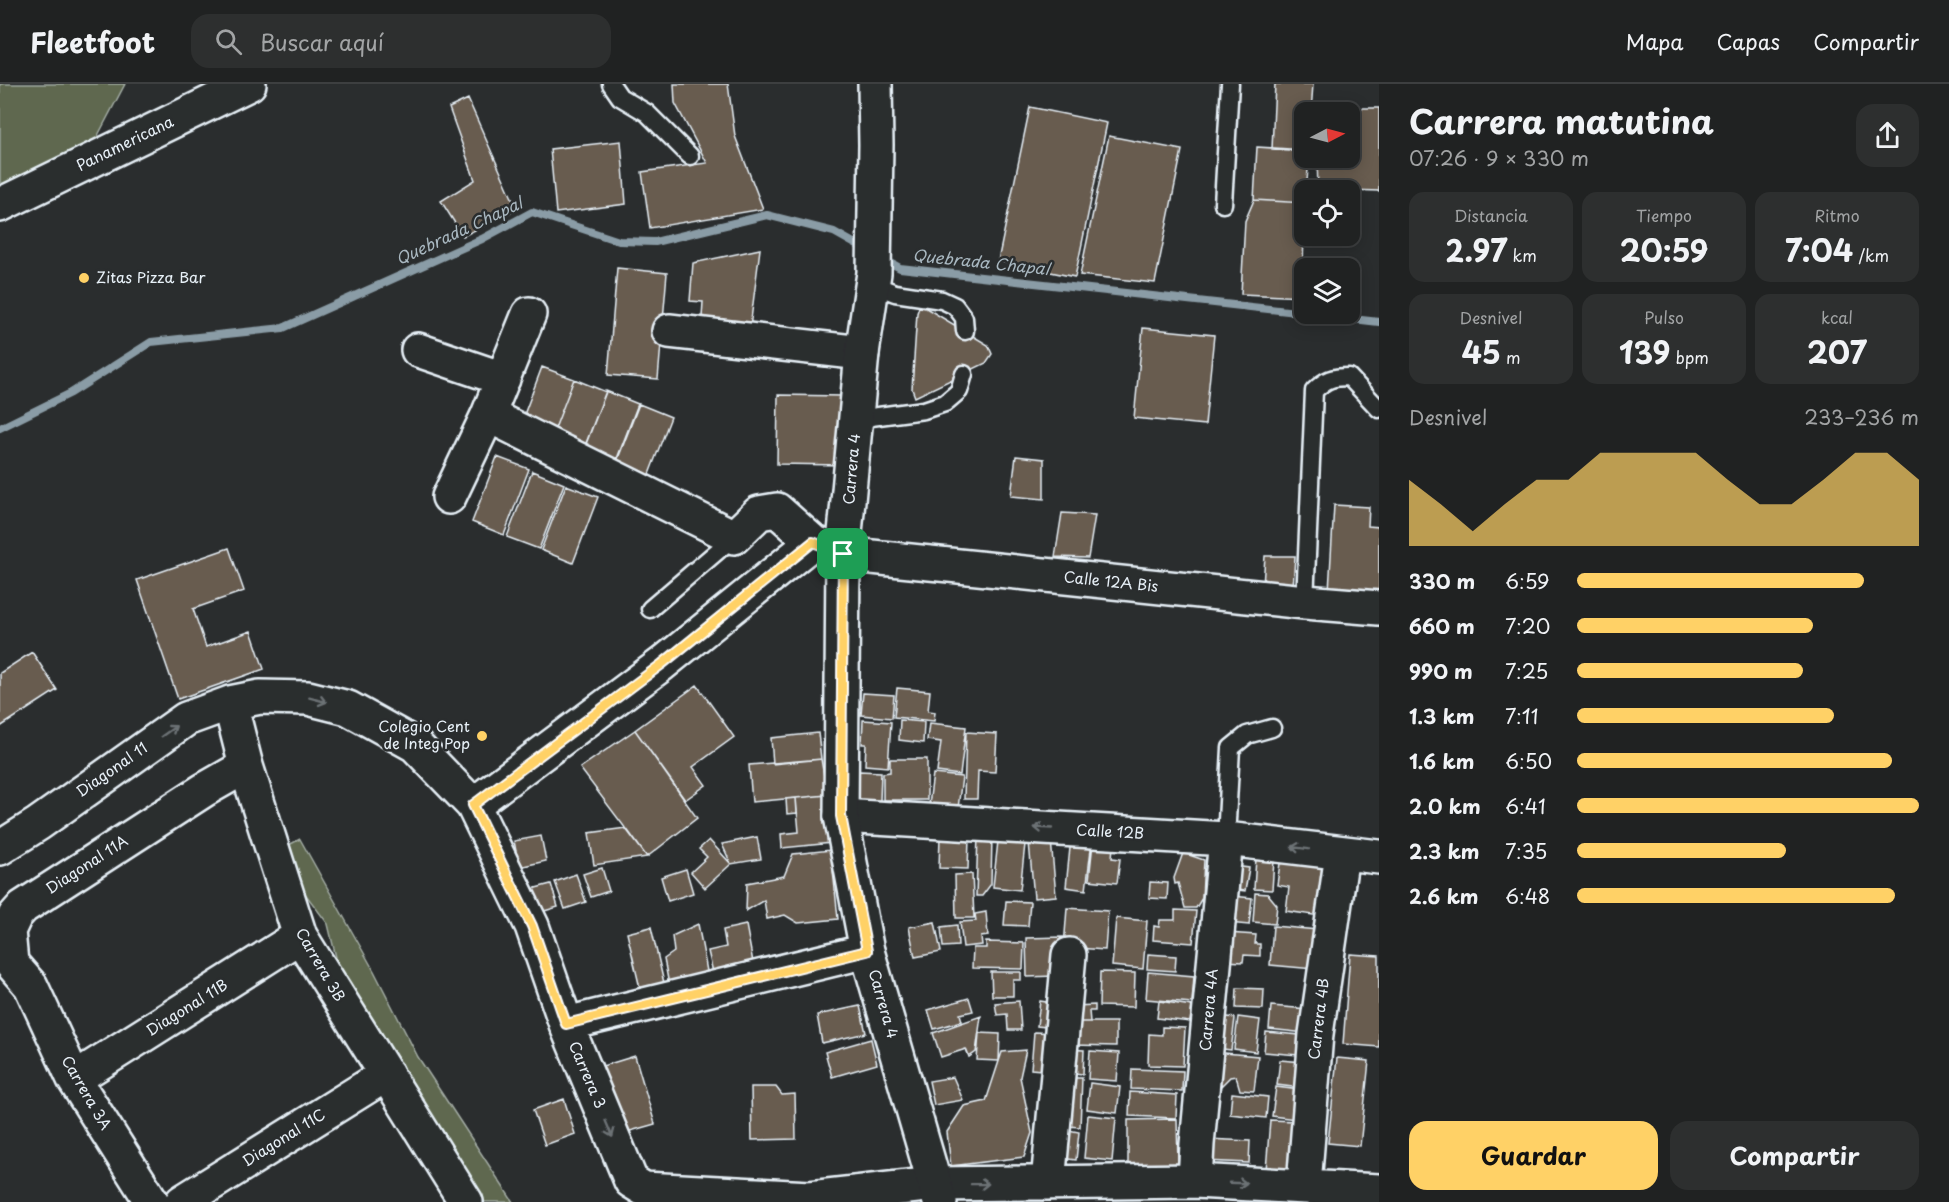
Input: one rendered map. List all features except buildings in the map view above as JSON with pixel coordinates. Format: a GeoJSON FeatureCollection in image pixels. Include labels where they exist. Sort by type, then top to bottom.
{"type":"FeatureCollection","features":[{"type":"Feature","properties":{"kind":"street","name":"Panamericana"},"geometry":{"type":"LineString","coordinates":[[0,205],[249,84]]}},
{"type":"Feature","properties":{"kind":"street","name":"Carrera 4"},"geometry":{"type":"LineString","coordinates":[[874,84],[873,279],[862,354],[843,554],[841,816],[867,951],[937,1193]]}},
{"type":"Feature","properties":{"kind":"street"},"geometry":{"type":"LineString","coordinates":[[449,497],[488,415],[529,314]]}},
{"type":"Feature","properties":{"kind":"street"},"geometry":{"type":"LineString","coordinates":[[669,331],[862,354]]}},
{"type":"Feature","properties":{"kind":"street"},"geometry":{"type":"LineString","coordinates":[[418,350],[503,380]]}},
{"type":"Feature","properties":{"kind":"street"},"geometry":{"type":"LineString","coordinates":[[488,415],[734,537]]}},
{"type":"Feature","properties":{"kind":"street","name":"Calle 12A Bis"},"geometry":{"type":"LineString","coordinates":[[734,537],[759,513],[777,510],[813,542],[843,554],[1379,608]]}},
{"type":"Feature","properties":{"kind":"street"},"geometry":{"type":"LineString","coordinates":[[473,805],[662,664],[813,542]]}},
{"type":"Feature","properties":{"kind":"street","name":"Carrera 3"},"geometry":{"type":"LineString","coordinates":[[245,700],[308,698],[348,708],[415,746],[473,805],[532,926],[566,1024],[631,1181],[644,1189],[810,1198],[937,1193]]}},
{"type":"Feature","properties":{"kind":"street","name":"Carrera 3B"},"geometry":{"type":"LineString","coordinates":[[245,700],[246,766],[300,936],[466,1202]]}},
{"type":"Feature","properties":{"kind":"street","name":"Diagonal 11"},"geometry":{"type":"LineString","coordinates":[[0,848],[38,824],[186,719],[245,700]]}},
{"type":"Feature","properties":{"kind":"street","name":"Diagonal 11A"},"geometry":{"type":"LineString","coordinates":[[13,986],[8,931],[15,916],[23,907],[204,790],[246,766]]}},
{"type":"Feature","properties":{"kind":"street","name":"Calle 12B"},"geometry":{"type":"LineString","coordinates":[[841,816],[1226,839],[1379,857]]}},
{"type":"Feature","properties":{"kind":"street","name":"Carrera 4A"},"geometry":{"type":"LineString","coordinates":[[1195,1192],[1197,1144],[1226,839]]}},
{"type":"Feature","properties":{"kind":"street","name":"Carrera 4B"},"geometry":{"type":"LineString","coordinates":[[1304,1185],[1316,1034],[1342,854]]}},
{"type":"Feature","properties":{"kind":"street","name":"Diagonal 11B"},"geometry":{"type":"LineString","coordinates":[[74,1079],[300,936]]}},
{"type":"Feature","properties":{"kind":"street"},"geometry":{"type":"LineString","coordinates":[[566,1024],[867,951]]}},
{"type":"Feature","properties":{"kind":"street"},"geometry":{"type":"LineString","coordinates":[[1048,1183],[1070,955]]}},
{"type":"Feature","properties":{"kind":"street","name":"Carrera 3A"},"geometry":{"type":"LineString","coordinates":[[13,986],[31,986],[74,1079],[153,1202]]}},
{"type":"Feature","properties":{"kind":"street","name":"Diagonal 11C"},"geometry":{"type":"LineString","coordinates":[[182,1202],[387,1074]]}},
{"type":"Feature","properties":{"kind":"street"},"geometry":{"type":"LineString","coordinates":[[937,1193],[1048,1183],[1195,1192],[1304,1185],[1379,1191]]}},
{"type":"Feature","properties":{"kind":"lane"},"geometry":{"type":"LineString","coordinates":[[196,109],[228,84]]}},
{"type":"Feature","properties":{"kind":"lane"},"geometry":{"type":"LineString","coordinates":[[611,84],[620,97],[647,113],[690,156]]}},
{"type":"Feature","properties":{"kind":"lane"},"geometry":{"type":"LineString","coordinates":[[1223,204],[1230,84]]}},
{"type":"Feature","properties":{"kind":"lane"},"geometry":{"type":"LineString","coordinates":[[873,279],[895,293],[942,300],[955,306],[964,318],[965,331]]}},
{"type":"Feature","properties":{"kind":"lane"},"geometry":{"type":"LineString","coordinates":[[856,425],[871,417],[924,410],[945,403],[959,392],[964,374]]}},
{"type":"Feature","properties":{"kind":"lane"},"geometry":{"type":"LineString","coordinates":[[1305,602],[1314,392],[1323,381],[1336,377],[1349,377],[1379,410]]}},
{"type":"Feature","properties":{"kind":"lane"},"geometry":{"type":"LineString","coordinates":[[650,609],[734,537]]}},
{"type":"Feature","properties":{"kind":"lane"},"geometry":{"type":"LineString","coordinates":[[1226,839],[1231,747],[1246,735],[1272,728]]}},
{"type":"Feature","properties":{"kind":"lane"},"geometry":{"type":"LineString","coordinates":[[0,832],[38,824]]}},
{"type":"Feature","properties":{"kind":"green space"},"geometry":{"type":"Polygon","coordinates":[[[0,84],[125,84],[85,160],[0,209],[0,84]]]}},
{"type":"Feature","properties":{"kind":"green space"},"geometry":{"type":"Polygon","coordinates":[[[300,839],[374,971],[418,1057],[513,1202],[481,1202],[340,974],[328,924],[294,879],[287,846],[300,839]]]}},
{"type":"Feature","properties":{"kind":"waterway","name":"Quebrada Chapal"},"geometry":{"type":"LineString","coordinates":[[0,428],[71,393],[151,342],[283,328],[482,239],[532,212],[619,241],[655,242],[767,215],[834,232],[866,250]]}},
{"type":"Feature","properties":{"kind":"waterway","name":"Quebrada Chapal"},"geometry":{"type":"LineString","coordinates":[[882,258],[900,268],[1294,312]]}},
{"type":"Feature","properties":{"kind":"waterway","name":"Quebrada Chapal"},"geometry":{"type":"LineString","coordinates":[[1360,320],[1379,322]]}},
{"type":"Feature","properties":{"kind":"place","name":"Zitas Pizza Bar"},"geometry":{"type":"Point","coordinates":[84,278]}},
{"type":"Feature","properties":{"kind":"place","name":"Colegio Cent de Integ Pop"},"geometry":{"type":"Point","coordinates":[482,736]}},
{"type":"Feature","properties":{"kind":"route"},"geometry":{"type":"LineString","coordinates":[[813,542],[843,554],[841,816],[867,951],[566,1024],[532,926],[473,805],[662,664],[813,542]]}}]}
